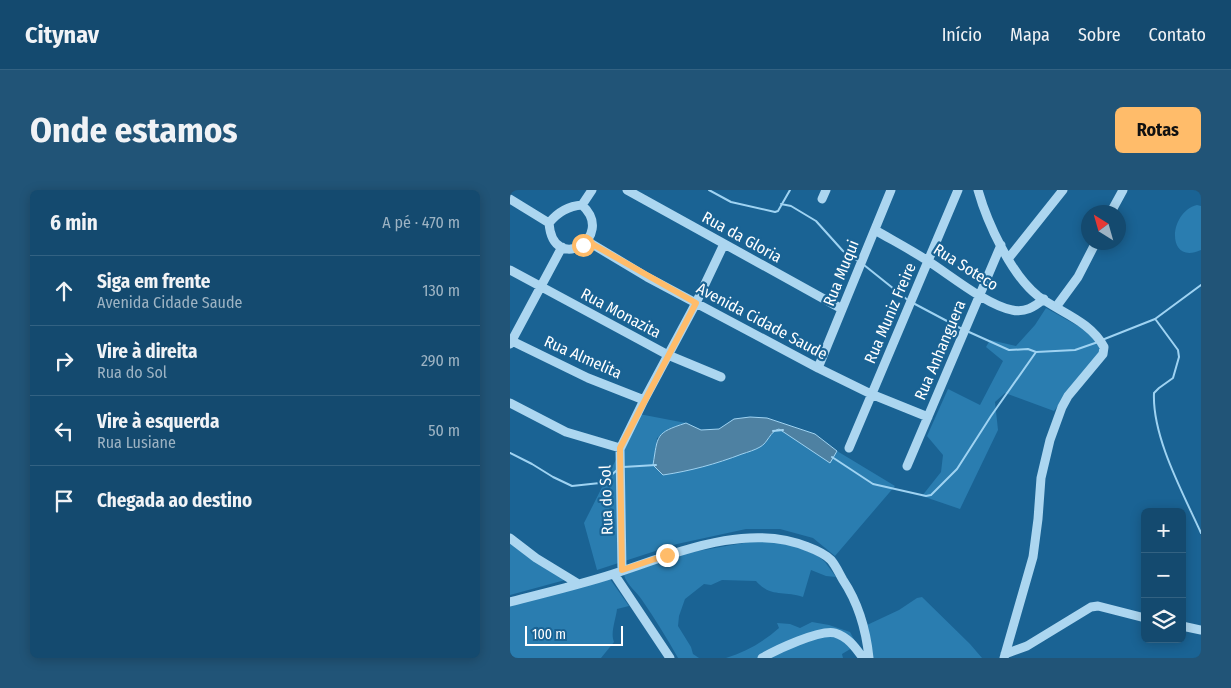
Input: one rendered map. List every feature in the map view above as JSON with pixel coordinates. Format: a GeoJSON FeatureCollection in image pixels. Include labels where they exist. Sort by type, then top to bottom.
{"type":"FeatureCollection","features":[{"type":"Feature","properties":{"kind":"street"},"geometry":{"type":"LineString","coordinates":[[549,223],[554,216],[570,207],[582,205],[592,190]]}},
{"type":"Feature","properties":{"kind":"street","name":"Rua da Gloria"},"geometry":{"type":"LineString","coordinates":[[627,190],[842,309]]}},
{"type":"Feature","properties":{"kind":"street"},"geometry":{"type":"LineString","coordinates":[[822,199],[826,190]]}},
{"type":"Feature","properties":{"kind":"street","name":"Rua Muqui"},"geometry":{"type":"LineString","coordinates":[[818,368],[891,190]]}},
{"type":"Feature","properties":{"kind":"street","name":"Rua Muniz Freire"},"geometry":{"type":"LineString","coordinates":[[849,448],[958,190]]}},
{"type":"Feature","properties":{"kind":"street"},"geometry":{"type":"LineString","coordinates":[[978,190],[987,217],[1008,259],[1024,282],[1038,295],[1090,329],[1104,347],[1102,354],[1068,396],[1050,440],[1041,478],[1038,526],[1033,557],[1004,656]]}},
{"type":"Feature","properties":{"kind":"street"},"geometry":{"type":"LineString","coordinates":[[1008,259],[1063,190]]}},
{"type":"Feature","properties":{"kind":"street"},"geometry":{"type":"LineString","coordinates":[[1115,205],[1123,190]]}},
{"type":"Feature","properties":{"kind":"street"},"geometry":{"type":"LineString","coordinates":[[510,199],[549,223],[552,236],[566,250],[587,241],[591,233],[590,218],[582,205]]}},
{"type":"Feature","properties":{"kind":"street","name":"Rua Soteco"},"geometry":{"type":"LineString","coordinates":[[874,230],[928,261],[979,295],[1006,309],[1014,311],[1030,308],[1044,299]]}},
{"type":"Feature","properties":{"kind":"street","name":"Avenida Cidade Saude"},"geometry":{"type":"LineString","coordinates":[[587,241],[696,303],[818,368],[872,394],[928,417]]}},
{"type":"Feature","properties":{"kind":"street","name":"Rua do Sol"},"geometry":{"type":"LineString","coordinates":[[618,572],[620,448],[696,303],[724,244]]}},
{"type":"Feature","properties":{"kind":"street","name":"Rua Anhanguera"},"geometry":{"type":"LineString","coordinates":[[907,466],[1001,245]]}},
{"type":"Feature","properties":{"kind":"street"},"geometry":{"type":"LineString","coordinates":[[511,342],[562,247]]}},
{"type":"Feature","properties":{"kind":"street"},"geometry":{"type":"LineString","coordinates":[[1056,306],[1078,277],[1092,250]]}},
{"type":"Feature","properties":{"kind":"street","name":"Rua Monazita"},"geometry":{"type":"LineString","coordinates":[[510,270],[668,355],[721,378]]}},
{"type":"Feature","properties":{"kind":"street","name":"Rua Almelita"},"geometry":{"type":"LineString","coordinates":[[511,342],[588,378],[644,400]]}},
{"type":"Feature","properties":{"kind":"street"},"geometry":{"type":"LineString","coordinates":[[510,403],[566,432],[620,448]]}},
{"type":"Feature","properties":{"kind":"street"},"geometry":{"type":"LineString","coordinates":[[510,538],[536,558],[577,584]]}},
{"type":"Feature","properties":{"kind":"street"},"geometry":{"type":"LineString","coordinates":[[510,602],[618,572],[685,550],[733,540],[766,538],[800,544],[815,550],[832,561],[853,595],[862,619],[869,658]]}},
{"type":"Feature","properties":{"kind":"street"},"geometry":{"type":"LineString","coordinates":[[618,572],[670,658]]}},
{"type":"Feature","properties":{"kind":"street"},"geometry":{"type":"LineString","coordinates":[[1004,656],[1027,646],[1091,607],[1098,606],[1141,617]]}},
{"type":"Feature","properties":{"kind":"street"},"geometry":{"type":"LineString","coordinates":[[1186,627],[1201,630]]}},
{"type":"Feature","properties":{"kind":"street"},"geometry":{"type":"LineString","coordinates":[[762,658],[818,634],[833,632],[851,642],[863,658]]}},
{"type":"Feature","properties":{"kind":"shaded area"},"geometry":{"type":"Polygon","coordinates":[[[1197,205],[1201,206],[1201,250],[1190,253],[1182,251],[1177,245],[1176,227],[1180,217],[1187,210],[1197,205]]]}},
{"type":"Feature","properties":{"kind":"shaded area"},"geometry":{"type":"Polygon","coordinates":[[[1046,308],[1078,326],[1083,326],[1103,350],[1054,411],[1005,393],[995,402],[998,430],[960,509],[922,496],[941,472],[943,455],[927,436],[948,389],[980,405],[1003,361],[986,347],[990,340],[1016,346],[1035,325],[1046,308]]]}},
{"type":"Feature","properties":{"kind":"shaded area"},"geometry":{"type":"Polygon","coordinates":[[[639,414],[686,423],[671,428],[657,438],[653,465],[663,475],[703,467],[754,450],[763,445],[774,432],[780,429],[829,462],[837,451],[895,486],[835,556],[813,538],[780,529],[746,529],[677,544],[597,570],[584,523],[639,414]]]}},
{"type":"Feature","properties":{"kind":"shaded area"},"geometry":{"type":"Polygon","coordinates":[[[750,417],[767,418],[815,434],[837,451],[830,463],[779,429],[773,432],[765,443],[758,448],[713,464],[663,475],[653,465],[657,441],[668,430],[686,423],[701,430],[719,429],[734,419],[750,417]]]}},
{"type":"Feature","properties":{"kind":"shaded area"},"geometry":{"type":"Polygon","coordinates":[[[510,540],[565,580],[510,595],[510,540]]]}},
{"type":"Feature","properties":{"kind":"shaded area"},"geometry":{"type":"Polygon","coordinates":[[[749,542],[784,542],[817,555],[836,577],[826,576],[811,570],[803,597],[772,592],[756,581],[722,580],[711,585],[704,584],[685,599],[679,616],[678,626],[691,647],[693,654],[699,658],[678,658],[652,614],[627,582],[624,575],[681,554],[749,542]]]}},
{"type":"Feature","properties":{"kind":"shaded area"},"geometry":{"type":"Polygon","coordinates":[[[610,579],[629,606],[617,609],[613,630],[614,642],[601,658],[510,658],[510,604],[610,579]]]}},
{"type":"Feature","properties":{"kind":"shaded area"},"geometry":{"type":"Polygon","coordinates":[[[922,597],[982,658],[872,658],[867,625],[922,597]]]}},
{"type":"Feature","properties":{"kind":"shaded area"},"geometry":{"type":"Polygon","coordinates":[[[812,622],[850,632],[857,645],[842,654],[843,658],[726,658],[747,650],[767,638],[779,628],[777,623],[790,624],[800,628],[812,622]]]}},
{"type":"Feature","properties":{"kind":"waterway"},"geometry":{"type":"LineString","coordinates":[[709,190],[731,202],[775,212],[778,211],[790,190]]}},
{"type":"Feature","properties":{"kind":"waterway"},"geometry":{"type":"LineString","coordinates":[[781,204],[791,206],[816,221],[843,251],[858,261]]}},
{"type":"Feature","properties":{"kind":"waterway"},"geometry":{"type":"LineString","coordinates":[[864,265],[909,301]]}},
{"type":"Feature","properties":{"kind":"waterway"},"geometry":{"type":"LineString","coordinates":[[1102,340],[1155,319],[1201,285]]}},
{"type":"Feature","properties":{"kind":"waterway"},"geometry":{"type":"LineString","coordinates":[[913,303],[962,329]]}},
{"type":"Feature","properties":{"kind":"waterway"},"geometry":{"type":"LineString","coordinates":[[1156,320],[1178,350],[1179,357],[1173,378],[1154,393],[1158,428],[1170,464],[1201,533]]}},
{"type":"Feature","properties":{"kind":"waterway"},"geometry":{"type":"LineString","coordinates":[[969,332],[1009,350],[1028,349],[1036,352],[1075,350],[1098,342]]}},
{"type":"Feature","properties":{"kind":"waterway"},"geometry":{"type":"LineString","coordinates":[[832,457],[873,484],[926,496],[931,495],[957,469],[1036,352]]}},
{"type":"Feature","properties":{"kind":"waterway"},"geometry":{"type":"LineString","coordinates":[[773,431],[783,430]]}},
{"type":"Feature","properties":{"kind":"waterway"},"geometry":{"type":"LineString","coordinates":[[510,453],[572,486],[600,483],[617,470]]}},
{"type":"Feature","properties":{"kind":"waterway"},"geometry":{"type":"LineString","coordinates":[[623,467],[656,465]]}},
{"type":"Feature","properties":{"kind":"route"},"geometry":{"type":"LineString","coordinates":[[583,245],[587,241],[647,277],[696,303],[644,400],[620,450],[622,570],[667,555]]}}]}
